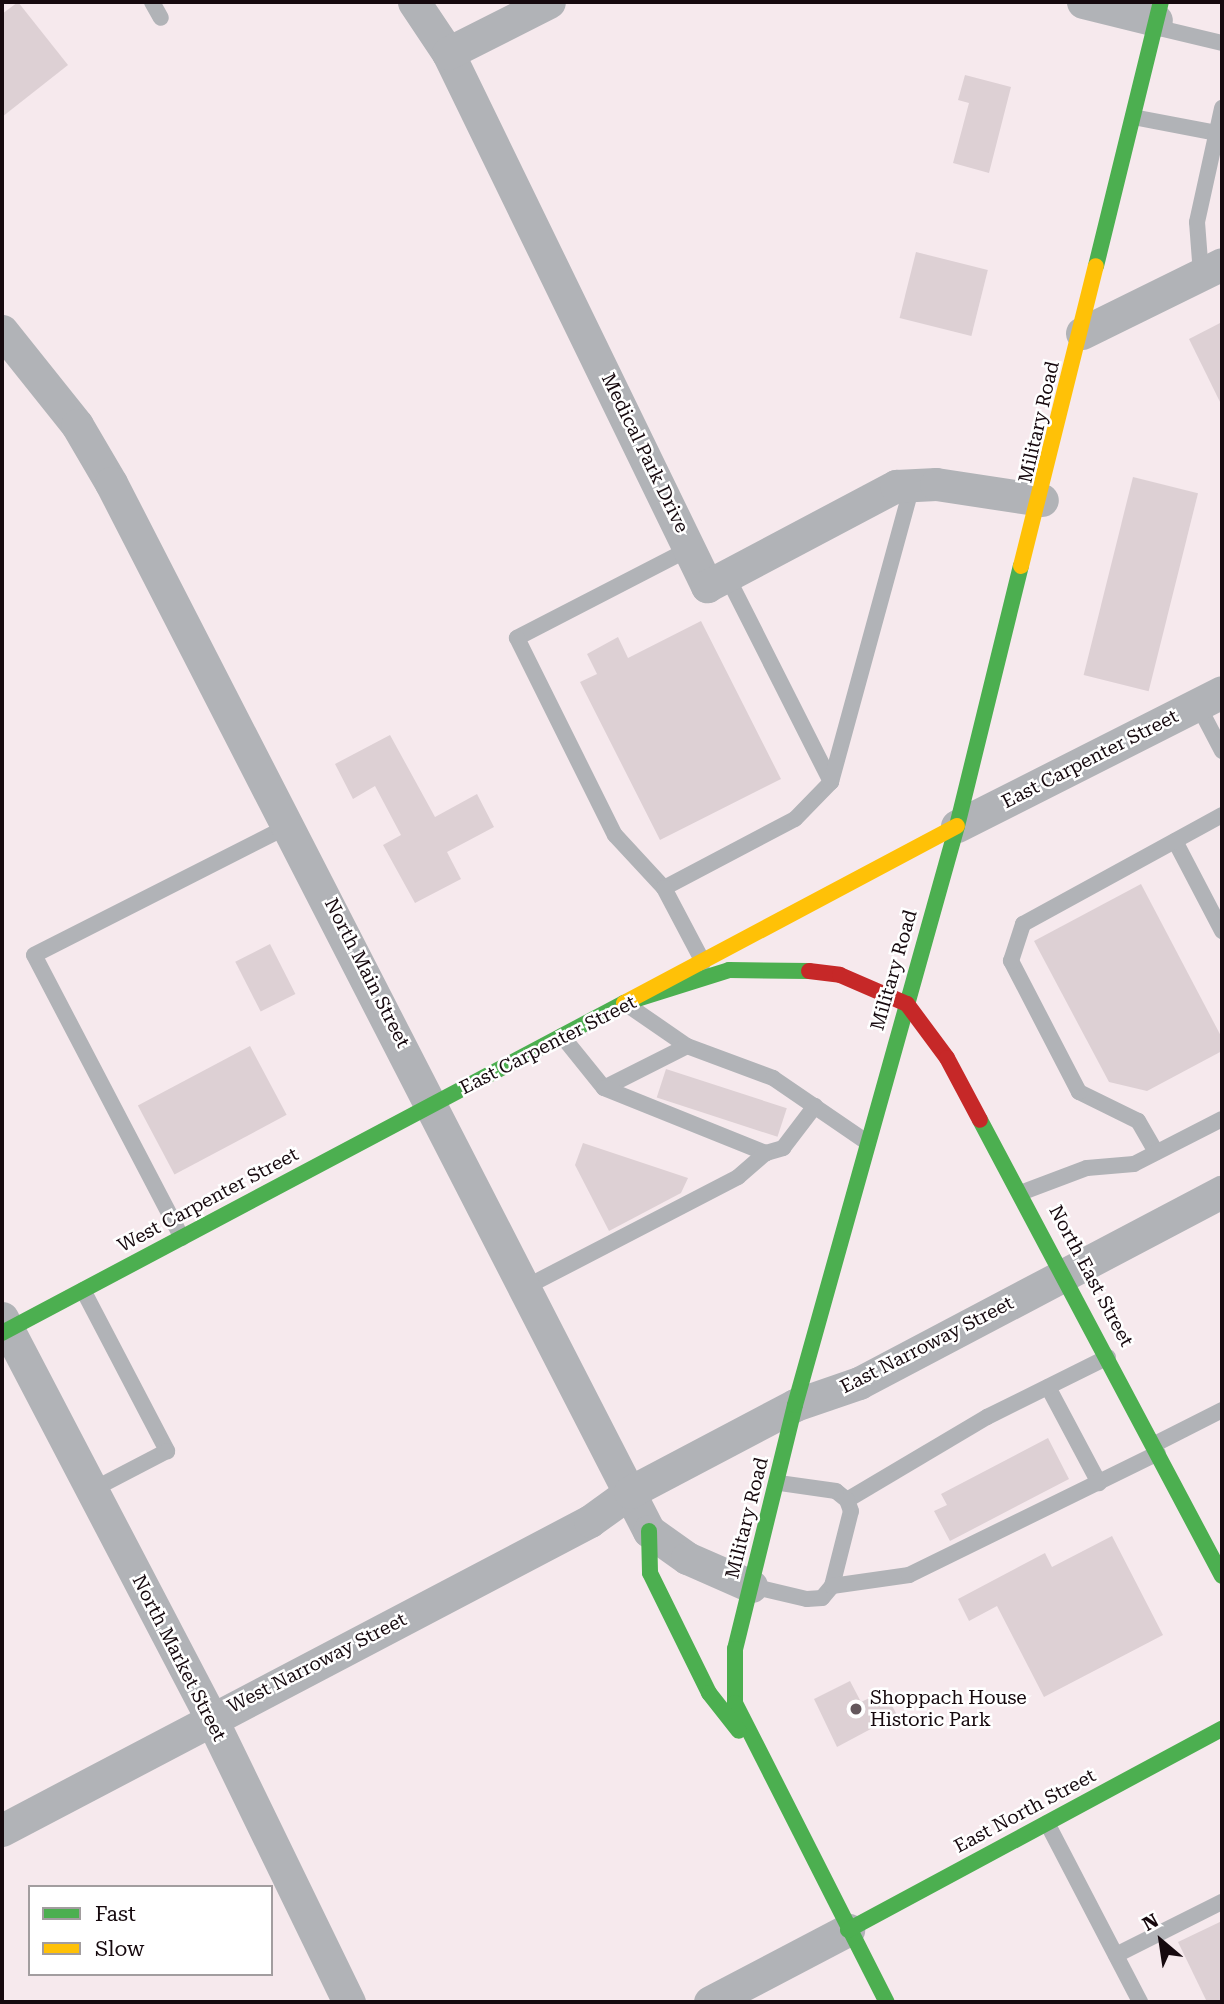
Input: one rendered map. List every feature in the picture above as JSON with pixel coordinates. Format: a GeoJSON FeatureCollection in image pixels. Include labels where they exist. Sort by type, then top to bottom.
{"type":"FeatureCollection","features":[{"type":"Feature","properties":{"kind":"main road","name":"Military Road"},"geometry":{"type":"LineString","coordinates":[[848,1930],[753,1749],[735,1703],[735,1649],[779,1483],[795,1405],[957,826],[1042,500],[1157,16]]}},
{"type":"Feature","properties":{"kind":"main road"},"geometry":{"type":"LineString","coordinates":[[624,1003],[957,826]]}},
{"type":"Feature","properties":{"kind":"main road","name":"East Carpenter Street"},"geometry":{"type":"LineString","coordinates":[[433,1104],[624,1003],[729,970],[789,968],[840,975],[907,1004]]}},
{"type":"Feature","properties":{"kind":"main road","name":"North East Street"},"geometry":{"type":"LineString","coordinates":[[907,1004],[947,1058],[1023,1192],[1222,1576]]}},
{"type":"Feature","properties":{"kind":"main road","name":"West Carpenter Street"},"geometry":{"type":"LineString","coordinates":[[4,1327],[83,1290],[433,1104]]}},
{"type":"Feature","properties":{"kind":"main road"},"geometry":{"type":"LineString","coordinates":[[649,1531],[650,1573],[709,1693],[753,1749]]}},
{"type":"Feature","properties":{"kind":"main road","name":"East North Street"},"geometry":{"type":"LineString","coordinates":[[848,1930],[1222,1729]]}},
{"type":"Feature","properties":{"kind":"main road"},"geometry":{"type":"LineString","coordinates":[[848,1930],[887,2002]]}},
{"type":"Feature","properties":{"kind":"street","name":"Medical Park Drive"},"geometry":{"type":"LineString","coordinates":[[414,2],[447,53],[691,548],[707,586],[727,576]]}},
{"type":"Feature","properties":{"kind":"street"},"geometry":{"type":"LineString","coordinates":[[447,53],[549,2]]}},
{"type":"Feature","properties":{"kind":"street"},"geometry":{"type":"LineString","coordinates":[[1083,2],[1157,16]]}},
{"type":"Feature","properties":{"kind":"street"},"geometry":{"type":"LineString","coordinates":[[1082,333],[1212,269]]}},
{"type":"Feature","properties":{"kind":"street","name":"North Main Street"},"geometry":{"type":"LineString","coordinates":[[2,331],[77,425],[291,825],[649,1531],[687,1558],[751,1586]]}},
{"type":"Feature","properties":{"kind":"street"},"geometry":{"type":"LineString","coordinates":[[727,576],[896,486],[1042,500]]}},
{"type":"Feature","properties":{"kind":"street","name":"East Carpenter Street"},"geometry":{"type":"LineString","coordinates":[[957,826],[1210,698]]}},
{"type":"Feature","properties":{"kind":"street","name":"East Narroway Street"},"geometry":{"type":"LineString","coordinates":[[629,1492],[795,1405],[859,1383],[1222,1192]]}},
{"type":"Feature","properties":{"kind":"street","name":"North Market Street"},"geometry":{"type":"LineString","coordinates":[[4,1327],[211,1718],[349,2002]]}},
{"type":"Feature","properties":{"kind":"street","name":"West Narroway Street"},"geometry":{"type":"LineString","coordinates":[[2,1830],[590,1521],[629,1492]]}},
{"type":"Feature","properties":{"kind":"street"},"geometry":{"type":"LineString","coordinates":[[710,2002],[848,1930]]}},
{"type":"Feature","properties":{"kind":"lane"},"geometry":{"type":"LineString","coordinates":[[152,2],[161,18]]}},
{"type":"Feature","properties":{"kind":"lane"},"geometry":{"type":"LineString","coordinates":[[1157,16],[1222,43]]}},
{"type":"Feature","properties":{"kind":"lane"},"geometry":{"type":"LineString","coordinates":[[1212,269],[1197,222],[1222,108]]}},
{"type":"Feature","properties":{"kind":"lane"},"geometry":{"type":"LineString","coordinates":[[1133,117],[1217,133]]}},
{"type":"Feature","properties":{"kind":"lane"},"geometry":{"type":"LineString","coordinates":[[664,888],[795,819],[831,782],[912,486]]}},
{"type":"Feature","properties":{"kind":"lane"},"geometry":{"type":"LineString","coordinates":[[691,548],[517,638],[615,835],[664,888],[703,962]]}},
{"type":"Feature","properties":{"kind":"lane"},"geometry":{"type":"LineString","coordinates":[[727,576],[831,782]]}},
{"type":"Feature","properties":{"kind":"lane"},"geometry":{"type":"LineString","coordinates":[[1210,698],[1222,751]]}},
{"type":"Feature","properties":{"kind":"lane"},"geometry":{"type":"LineString","coordinates":[[1156,1152],[1138,1121],[1079,1093],[1012,961],[1023,924],[1222,815]]}},
{"type":"Feature","properties":{"kind":"lane"},"geometry":{"type":"LineString","coordinates":[[182,1238],[34,956],[291,825]]}},
{"type":"Feature","properties":{"kind":"lane"},"geometry":{"type":"LineString","coordinates":[[1175,841],[1222,931]]}},
{"type":"Feature","properties":{"kind":"lane"},"geometry":{"type":"LineString","coordinates":[[624,1003],[687,1046],[773,1078],[868,1143]]}},
{"type":"Feature","properties":{"kind":"lane"},"geometry":{"type":"LineString","coordinates":[[562,1035],[604,1088],[766,1153]]}},
{"type":"Feature","properties":{"kind":"lane"},"geometry":{"type":"LineString","coordinates":[[604,1088],[687,1046]]}},
{"type":"Feature","properties":{"kind":"lane"},"geometry":{"type":"LineString","coordinates":[[526,1287],[738,1177],[766,1153],[783,1148],[815,1106]]}},
{"type":"Feature","properties":{"kind":"lane"},"geometry":{"type":"LineString","coordinates":[[1023,1192],[1156,1152],[1222,1119]]}},
{"type":"Feature","properties":{"kind":"lane"},"geometry":{"type":"LineString","coordinates":[[83,1290],[167,1451],[92,1490]]}},
{"type":"Feature","properties":{"kind":"lane"},"geometry":{"type":"LineString","coordinates":[[847,1500],[1048,1387],[1110,1356]]}},
{"type":"Feature","properties":{"kind":"lane"},"geometry":{"type":"LineString","coordinates":[[1048,1387],[1099,1483]]}},
{"type":"Feature","properties":{"kind":"lane"},"geometry":{"type":"LineString","coordinates":[[832,1586],[909,1575],[1099,1483],[1222,1410]]}},
{"type":"Feature","properties":{"kind":"lane"},"geometry":{"type":"LineString","coordinates":[[751,1586],[807,1600],[822,1598],[832,1586],[851,1511],[847,1500],[836,1491],[779,1483]]}},
{"type":"Feature","properties":{"kind":"lane"},"geometry":{"type":"LineString","coordinates":[[1047,1823],[1140,2002]]}},
{"type":"Feature","properties":{"kind":"lane"},"geometry":{"type":"LineString","coordinates":[[1115,1955],[1222,1902]]}},
{"type":"Feature","properties":{"kind":"building"},"geometry":{"type":"Polygon","coordinates":[[[18,2],[68,65],[2,117],[2,14],[18,2]]]}},
{"type":"Feature","properties":{"kind":"building"},"geometry":{"type":"Polygon","coordinates":[[[965,75],[1011,87],[989,173],[953,163],[969,103],[958,100],[965,75]]]}},
{"type":"Feature","properties":{"kind":"building"},"geometry":{"type":"Polygon","coordinates":[[[916,252],[988,270],[971,336],[900,318],[916,252]]]}},
{"type":"Feature","properties":{"kind":"building"},"geometry":{"type":"Polygon","coordinates":[[[1222,322],[1222,406],[1189,339],[1222,322]]]}},
{"type":"Feature","properties":{"kind":"building"},"geometry":{"type":"Polygon","coordinates":[[[1133,477],[1198,493],[1149,691],[1084,675],[1133,477]]]}},
{"type":"Feature","properties":{"kind":"building"},"geometry":{"type":"Polygon","coordinates":[[[701,621],[781,779],[660,840],[580,682],[597,674],[587,654],[618,637],[628,658],[701,621]]]}},
{"type":"Feature","properties":{"kind":"building"},"geometry":{"type":"Polygon","coordinates":[[[390,735],[435,817],[477,794],[494,827],[447,852],[461,879],[415,903],[383,845],[401,835],[375,786],[353,799],[335,764],[390,735]]]}},
{"type":"Feature","properties":{"kind":"building"},"geometry":{"type":"Polygon","coordinates":[[[1141,884],[1222,1038],[1222,1051],[1147,1091],[1109,1082],[1034,941],[1141,884]]]}},
{"type":"Feature","properties":{"kind":"building"},"geometry":{"type":"Polygon","coordinates":[[[270,944],[295,994],[261,1012],[235,962],[270,944]]]}},
{"type":"Feature","properties":{"kind":"building"},"geometry":{"type":"Polygon","coordinates":[[[250,1046],[287,1115],[174,1174],[138,1106],[250,1046]]]}},
{"type":"Feature","properties":{"kind":"building"},"geometry":{"type":"Polygon","coordinates":[[[666,1069],[787,1108],[778,1137],[657,1098],[666,1069]]]}},
{"type":"Feature","properties":{"kind":"building"},"geometry":{"type":"Polygon","coordinates":[[[583,1143],[688,1178],[681,1193],[609,1231],[575,1165],[583,1143]]]}},
{"type":"Feature","properties":{"kind":"building"},"geometry":{"type":"Polygon","coordinates":[[[1048,1438],[1069,1479],[950,1541],[934,1511],[947,1505],[941,1494],[1048,1438]]]}},
{"type":"Feature","properties":{"kind":"building"},"geometry":{"type":"Polygon","coordinates":[[[1112,1536],[1163,1635],[1044,1697],[997,1606],[969,1621],[958,1599],[1045,1553],[1052,1567],[1112,1536]]]}},
{"type":"Feature","properties":{"kind":"building","name":"Shoppach House Historic Park"},"geometry":{"type":"Polygon","coordinates":[[[850,1681],[861,1702],[884,1691],[897,1715],[837,1747],[814,1699],[850,1681]]]}},
{"type":"Feature","properties":{"kind":"building"},"geometry":{"type":"Polygon","coordinates":[[[1222,1921],[1222,2002],[1207,2002],[1178,1942],[1222,1921]]]}},
{"type":"Feature","properties":{"kind":"traffic: fast"},"geometry":{"type":"LineString","coordinates":[[1096,266],[1161,2]]}},
{"type":"Feature","properties":{"kind":"traffic: fast"},"geometry":{"type":"LineString","coordinates":[[795,1405],[957,826],[1021,566]]}},
{"type":"Feature","properties":{"kind":"traffic: fast"},"geometry":{"type":"LineString","coordinates":[[2,1333],[624,1003],[729,970],[809,971]]}},
{"type":"Feature","properties":{"kind":"traffic: fast"},"geometry":{"type":"LineString","coordinates":[[980,1120],[1222,1576]]}},
{"type":"Feature","properties":{"kind":"traffic: fast"},"geometry":{"type":"LineString","coordinates":[[795,1405],[735,1649],[735,1703],[887,2002]]}},
{"type":"Feature","properties":{"kind":"traffic: fast"},"geometry":{"type":"LineString","coordinates":[[649,1531],[650,1573],[709,1693],[739,1731]]}},
{"type":"Feature","properties":{"kind":"traffic: fast"},"geometry":{"type":"LineString","coordinates":[[848,1930],[1222,1729]]}},
{"type":"Feature","properties":{"kind":"traffic: slow"},"geometry":{"type":"LineString","coordinates":[[1021,566],[1096,266]]}},
{"type":"Feature","properties":{"kind":"traffic: slow"},"geometry":{"type":"LineString","coordinates":[[624,1003],[957,826]]}},
{"type":"Feature","properties":{"kind":"traffic: jam"},"geometry":{"type":"LineString","coordinates":[[809,971],[840,975],[907,1004],[947,1058],[980,1120]]}},
{"type":"Feature","properties":{"kind":"place","name":"Shoppach House Historic Park"},"geometry":{"type":"Point","coordinates":[856,1709]}}]}
